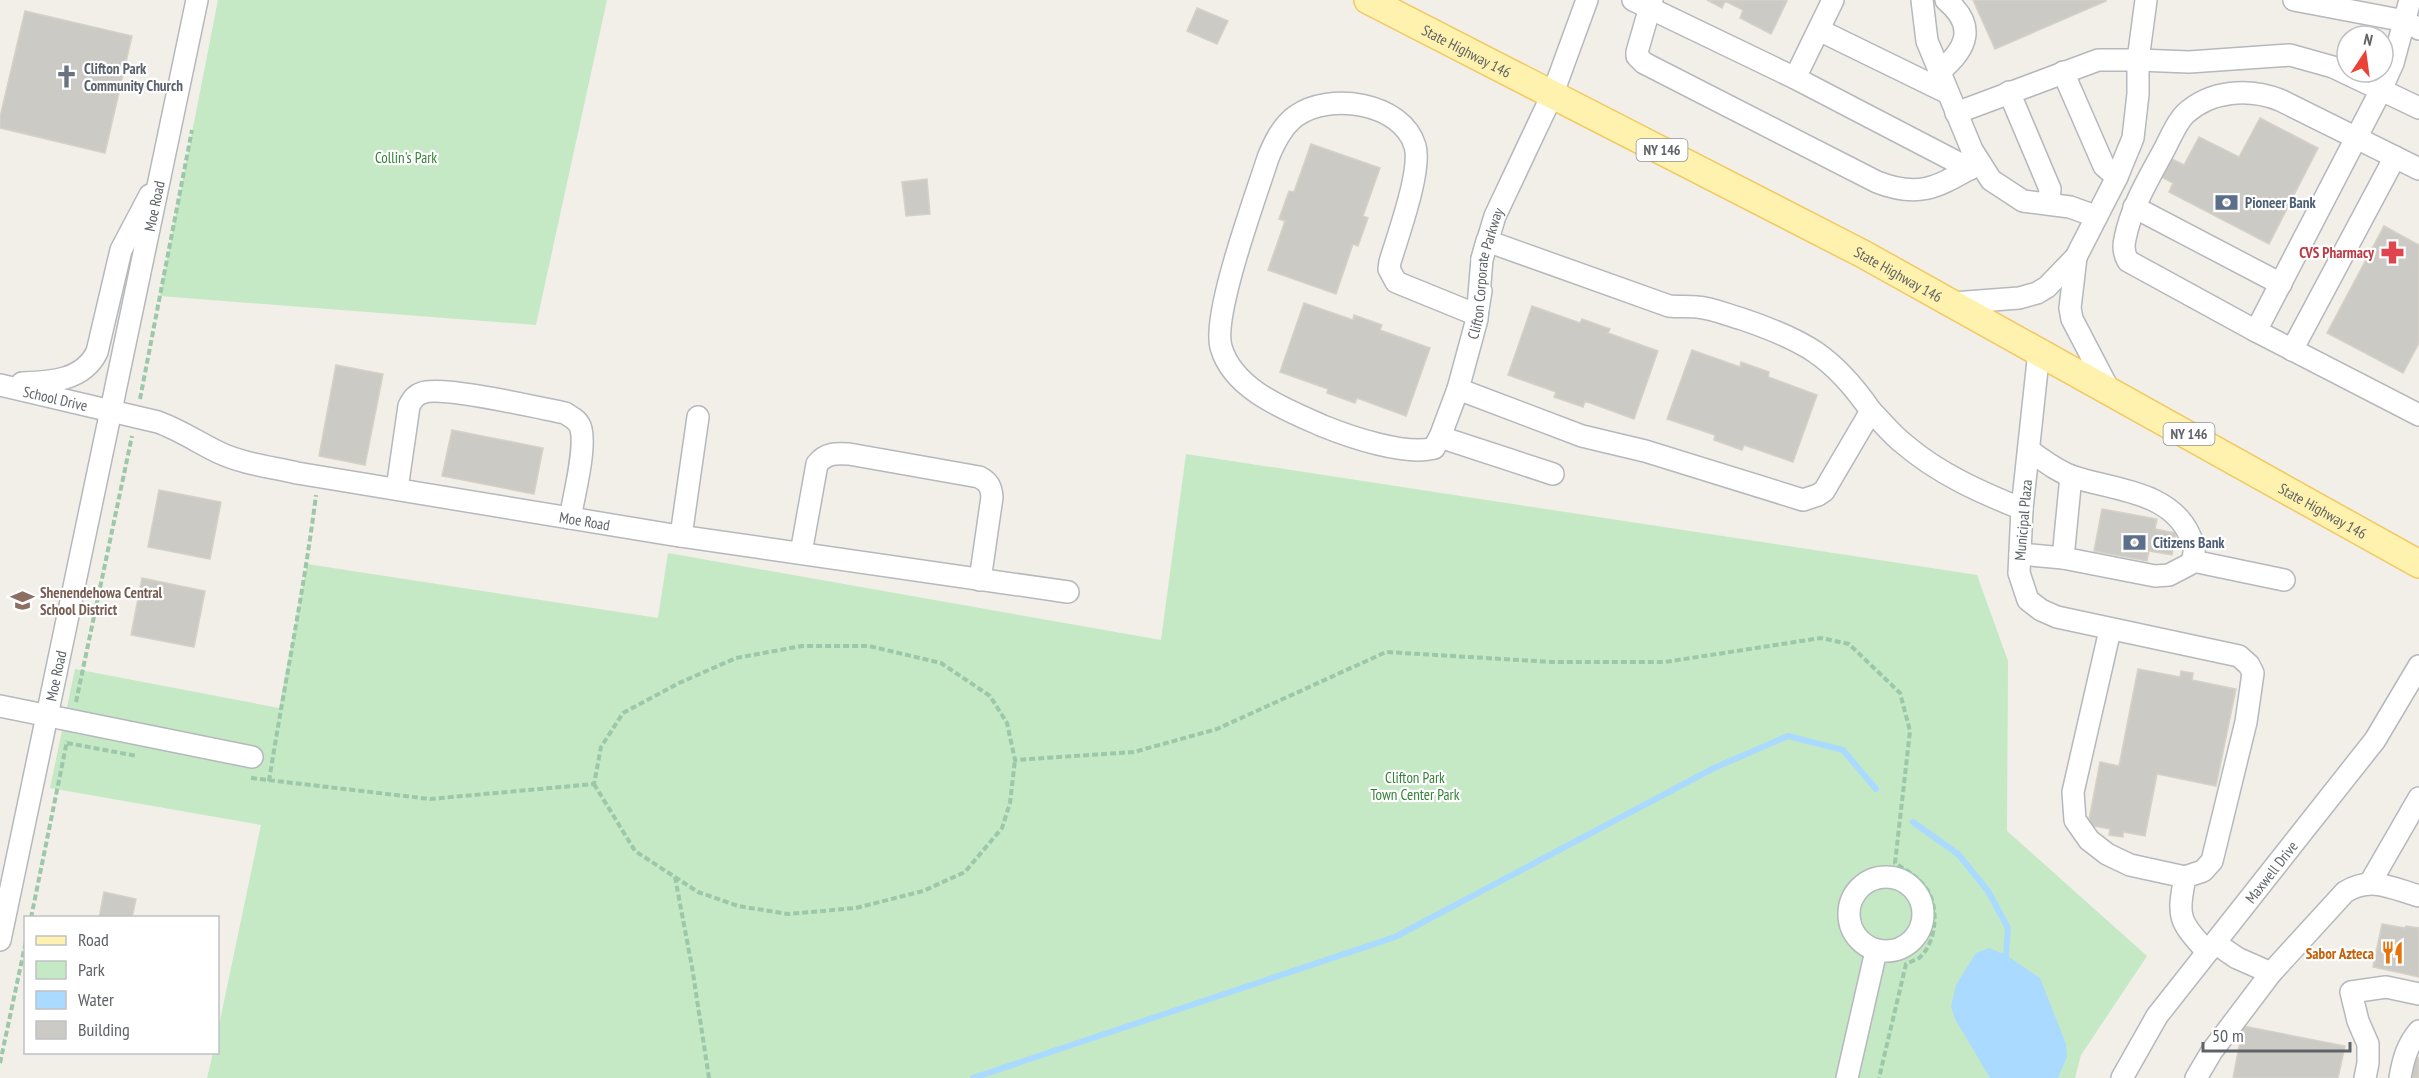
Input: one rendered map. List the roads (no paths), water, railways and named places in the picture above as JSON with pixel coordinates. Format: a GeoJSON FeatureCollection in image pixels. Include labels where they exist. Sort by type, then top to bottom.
{"type":"FeatureCollection","features":[{"type":"Feature","properties":{"kind":"main road","name":"State Highway 146"},"geometry":{"type":"LineString","coordinates":[[1368,0],[1863,254],[2419,564]]}},
{"type":"Feature","properties":{"kind":"street","name":"Moe Road"},"geometry":{"type":"LineString","coordinates":[[0,940],[197,0]]}},
{"type":"Feature","properties":{"kind":"street","name":"Clifton Corporate Parkway"},"geometry":{"type":"LineString","coordinates":[[1477,315],[1404,286],[1396,282],[1391,275],[1390,262],[1417,163],[1414,145],[1407,130],[1384,112],[1355,105],[1334,104],[1318,106],[1296,116],[1276,140],[1264,168],[1228,288],[1219,335],[1222,349],[1231,367],[1243,381],[1268,400],[1333,429],[1378,443],[1423,451],[1434,448],[1458,389],[1477,315],[1484,250],[1495,216],[1553,93],[1587,0]]}},
{"type":"Feature","properties":{"kind":"street"},"geometry":{"type":"LineString","coordinates":[[1795,78],[1833,0]]}},
{"type":"Feature","properties":{"kind":"street"},"geometry":{"type":"LineString","coordinates":[[1922,0],[1927,41],[1975,166]]}},
{"type":"Feature","properties":{"kind":"street"},"geometry":{"type":"LineString","coordinates":[[1939,72],[1956,58],[1964,45],[1965,28],[1961,15],[1946,0]]}},
{"type":"Feature","properties":{"kind":"street"},"geometry":{"type":"LineString","coordinates":[[2109,390],[2072,319],[2070,308],[2076,257],[2117,177],[2133,138],[2138,94],[2138,60],[2146,0]]}},
{"type":"Feature","properties":{"kind":"street"},"geometry":{"type":"LineString","coordinates":[[2294,0],[2412,25]]}},
{"type":"Feature","properties":{"kind":"street"},"geometry":{"type":"LineString","coordinates":[[2256,331],[2381,90],[2412,25],[2410,0]]}},
{"type":"Feature","properties":{"kind":"street"},"geometry":{"type":"LineString","coordinates":[[1975,166],[1935,187],[1922,190],[1890,187],[1856,171],[1644,63],[1637,56],[1637,52],[1645,2],[1975,166],[2009,194],[2023,201],[2070,207],[2095,216]]}},
{"type":"Feature","properties":{"kind":"street"},"geometry":{"type":"LineString","coordinates":[[1819,30],[1948,93]]}},
{"type":"Feature","properties":{"kind":"street"},"geometry":{"type":"LineString","coordinates":[[1956,113],[2098,60],[2189,62],[2290,55],[2332,67],[2419,108]]}},
{"type":"Feature","properties":{"kind":"street"},"geometry":{"type":"LineString","coordinates":[[2063,72],[2104,166],[2117,177]]}},
{"type":"Feature","properties":{"kind":"street"},"geometry":{"type":"LineString","coordinates":[[2419,169],[2263,93],[2246,91],[2231,93],[2203,102],[2184,115],[2134,207],[2124,239],[2124,255],[2128,261],[2256,331],[2419,415]]}},
{"type":"Feature","properties":{"kind":"street"},"geometry":{"type":"LineString","coordinates":[[2009,92],[2050,189],[2049,203]]}},
{"type":"Feature","properties":{"kind":"street"},"geometry":{"type":"LineString","coordinates":[[2292,350],[2395,157]]}},
{"type":"Feature","properties":{"kind":"street"},"geometry":{"type":"LineString","coordinates":[[0,384],[50,382],[76,374],[93,361],[121,250],[160,176]]}},
{"type":"Feature","properties":{"kind":"street"},"geometry":{"type":"LineString","coordinates":[[2134,207],[2281,284]]}},
{"type":"Feature","properties":{"kind":"street"},"geometry":{"type":"LineString","coordinates":[[1484,250],[1669,306],[1712,310],[1781,332],[1827,359],[1853,386],[1871,411],[1903,444],[1934,467],[1970,487],[2022,509]]}},
{"type":"Feature","properties":{"kind":"street"},"geometry":{"type":"LineString","coordinates":[[1953,303],[2019,298],[2037,293],[2047,287],[2076,257]]}},
{"type":"Feature","properties":{"kind":"street","name":"Municipal Plaza"},"geometry":{"type":"LineString","coordinates":[[2039,351],[2022,509],[2019,573],[2028,600],[2041,610],[2057,617],[2109,630],[2239,656],[2249,665],[2253,673],[2246,722],[2212,861],[2203,871],[2185,877]]}},
{"type":"Feature","properties":{"kind":"street","name":"School Drive"},"geometry":{"type":"LineString","coordinates":[[0,384],[112,412]]}},
{"type":"Feature","properties":{"kind":"street"},"geometry":{"type":"LineString","coordinates":[[1458,389],[1588,437],[1644,451],[1803,500],[1824,491],[1871,411]]}},
{"type":"Feature","properties":{"kind":"street"},"geometry":{"type":"LineString","coordinates":[[397,489],[409,406],[421,393],[446,391],[565,413],[576,420],[581,429],[581,442],[570,518]]}},
{"type":"Feature","properties":{"kind":"street","name":"Moe Road"},"geometry":{"type":"LineString","coordinates":[[112,412],[180,430],[219,453],[239,460],[319,476],[681,536],[1068,592]]}},
{"type":"Feature","properties":{"kind":"street"},"geometry":{"type":"LineString","coordinates":[[681,536],[698,417]]}},
{"type":"Feature","properties":{"kind":"street"},"geometry":{"type":"LineString","coordinates":[[1440,437],[1553,474]]}},
{"type":"Feature","properties":{"kind":"street"},"geometry":{"type":"LineString","coordinates":[[2030,451],[2071,476],[2160,502],[2178,515],[2187,527],[2195,550],[2193,561]]}},
{"type":"Feature","properties":{"kind":"street"},"geometry":{"type":"LineString","coordinates":[[801,553],[817,464],[823,457],[833,453],[849,454],[980,477],[985,480],[991,488],[992,497],[980,579]]}},
{"type":"Feature","properties":{"kind":"street"},"geometry":{"type":"LineString","coordinates":[[2063,558],[2071,476]]}},
{"type":"Feature","properties":{"kind":"street"},"geometry":{"type":"LineString","coordinates":[[2020,554],[2063,558],[2155,576],[2169,575],[2193,561],[2284,579]]}},
{"type":"Feature","properties":{"kind":"street"},"geometry":{"type":"LineString","coordinates":[[2109,630],[2073,792],[2075,820],[2089,840],[2106,854],[2130,865],[2185,877],[2179,908],[2183,921],[2211,947],[2271,973]]}},
{"type":"Feature","properties":{"kind":"street","name":"Maxwell Drive"},"geometry":{"type":"LineString","coordinates":[[2122,1078],[2157,1016],[2375,740],[2419,666]]}},
{"type":"Feature","properties":{"kind":"street"},"geometry":{"type":"LineString","coordinates":[[0,706],[72,721],[249,767]]}},
{"type":"Feature","properties":{"kind":"street"},"geometry":{"type":"LineString","coordinates":[[2370,883],[2419,798]]}},
{"type":"Feature","properties":{"kind":"street"},"geometry":{"type":"LineString","coordinates":[[2196,1078],[2212,1051],[2271,973],[2345,892],[2358,885],[2370,883],[2419,896]]}},
{"type":"Feature","properties":{"kind":"street"},"geometry":{"type":"LineString","coordinates":[[1847,1078],[1876,951]]}},
{"type":"Feature","properties":{"kind":"street"},"geometry":{"type":"LineString","coordinates":[[2365,1078],[2368,1044],[2358,1022],[2351,992],[2386,987],[2419,994]]}},
{"type":"Feature","properties":{"kind":"street"},"geometry":{"type":"LineString","coordinates":[[2400,1078],[2404,1055],[2419,1031]]}},
{"type":"Feature","properties":{"kind":"water"},"geometry":{"type":"Polygon","coordinates":[[[1989,948],[2006,955],[2040,978],[2066,1044],[2067,1057],[2058,1078],[1990,1078],[1955,1019],[1951,1006],[1956,985],[1976,953],[1989,948]]]}},
{"type":"Feature","properties":{"kind":"waterway"},"geometry":{"type":"LineString","coordinates":[[973,1078],[1395,937],[1714,768],[1788,736],[1843,750],[1876,789]]}},
{"type":"Feature","properties":{"kind":"waterway"},"geometry":{"type":"LineString","coordinates":[[1913,822],[1958,854],[1988,891],[2008,928],[2006,955]]}},
{"type":"Feature","properties":{"kind":"place","name":"Clifton Park Community Church"},"geometry":{"type":"Point","coordinates":[66,77]}},
{"type":"Feature","properties":{"kind":"place","name":"Pioneer Bank"},"geometry":{"type":"Point","coordinates":[2227,202]}},
{"type":"Feature","properties":{"kind":"place","name":"CVS Pharmacy"},"geometry":{"type":"Point","coordinates":[2392,252]}},
{"type":"Feature","properties":{"kind":"place","name":"Citizens Bank"},"geometry":{"type":"Point","coordinates":[2135,542]}},
{"type":"Feature","properties":{"kind":"place","name":"Shenendehowa Central School District"},"geometry":{"type":"Point","coordinates":[22,601]}},
{"type":"Feature","properties":{"kind":"place","name":"Sabor Azteca"},"geometry":{"type":"Point","coordinates":[2392,953]}},
{"type":"Feature","properties":{"kind":"park label","name":"Collin's Park"},"geometry":{"type":"Point","coordinates":[406,157]}},
{"type":"Feature","properties":{"kind":"park label","name":"Clifton Park Town Center Park"},"geometry":{"type":"Point","coordinates":[1415,786]}}]}
